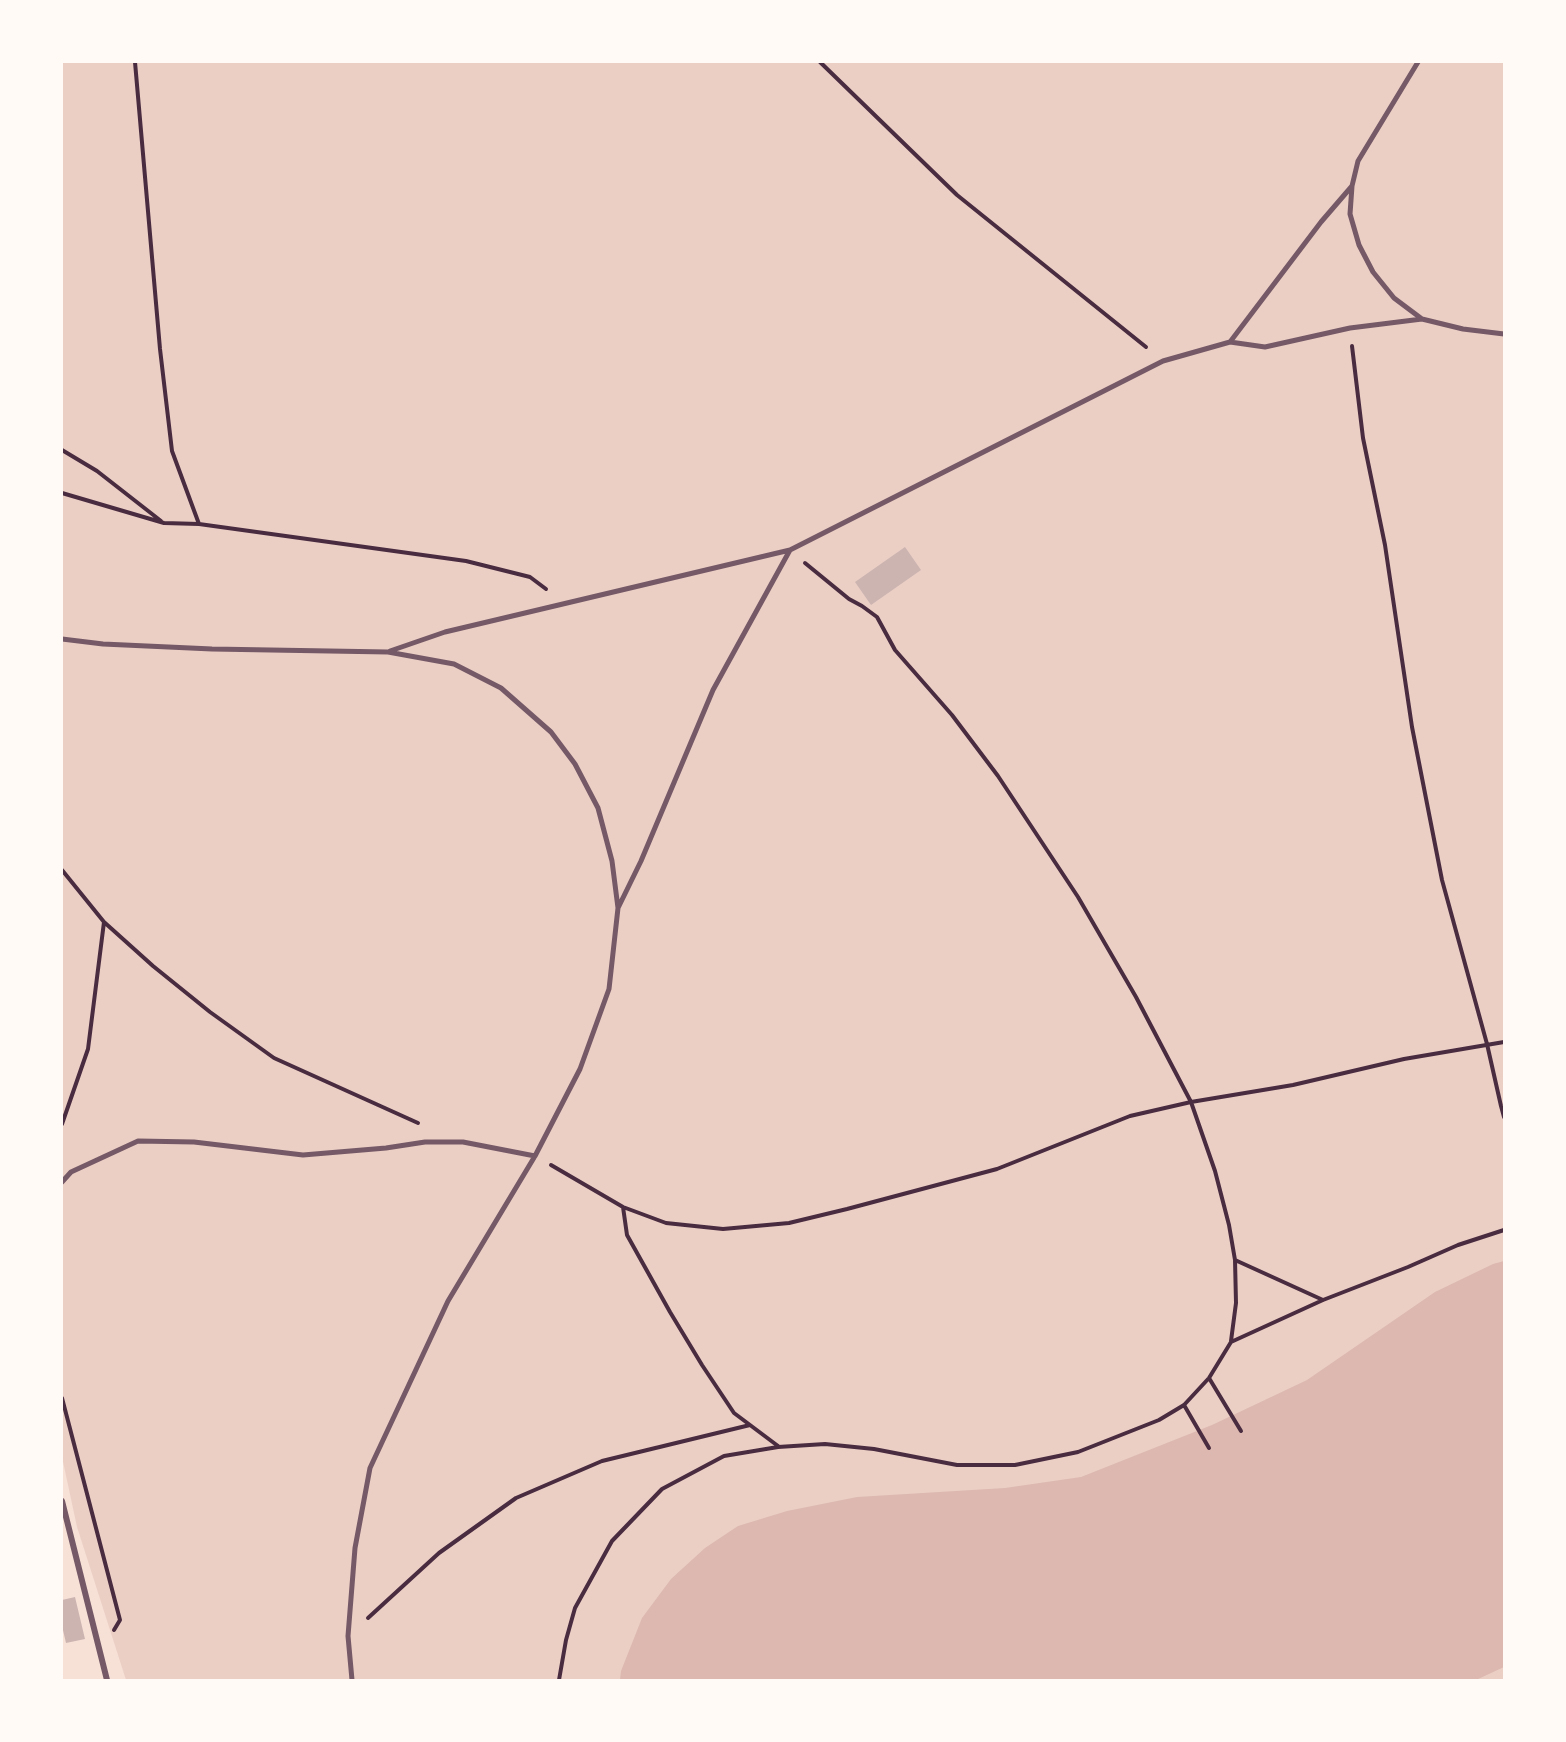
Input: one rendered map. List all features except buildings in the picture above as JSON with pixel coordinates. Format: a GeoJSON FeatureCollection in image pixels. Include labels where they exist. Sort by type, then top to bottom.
{"type":"FeatureCollection","features":[{"type":"Feature","properties":{"kind":"street"},"geometry":{"type":"LineString","coordinates":[[1418,62],[1358,161],[1352,186],[1350,214],[1359,245],[1373,272],[1394,298],[1422,319]]}},
{"type":"Feature","properties":{"kind":"street"},"geometry":{"type":"LineString","coordinates":[[1230,342],[1352,186]]}},
{"type":"Feature","properties":{"kind":"street"},"geometry":{"type":"LineString","coordinates":[[388,651],[445,632],[790,550],[1163,361],[1230,342],[1265,347],[1350,328],[1422,319],[1463,329],[1504,334]]}},
{"type":"Feature","properties":{"kind":"street"},"geometry":{"type":"LineString","coordinates":[[618,908],[641,861],[713,690],[790,550]]}},
{"type":"Feature","properties":{"kind":"street"},"geometry":{"type":"LineString","coordinates":[[62,639],[103,644],[212,649],[388,651],[454,664],[501,688],[551,732],[575,764],[598,808],[612,861],[618,908],[609,989],[580,1069],[535,1156],[448,1301],[370,1468],[355,1548],[348,1636],[352,1680]]}},
{"type":"Feature","properties":{"kind":"street"},"geometry":{"type":"LineString","coordinates":[[62,1182],[71,1172],[138,1141],[194,1142],[303,1155],[425,1142],[463,1142],[535,1156]]}},
{"type":"Feature","properties":{"kind":"street"},"geometry":{"type":"LineString","coordinates":[[62,1501],[107,1680]]}},
{"type":"Feature","properties":{"kind":"path"},"geometry":{"type":"LineString","coordinates":[[135,62],[160,349],[172,451],[199,524]]}},
{"type":"Feature","properties":{"kind":"path"},"geometry":{"type":"LineString","coordinates":[[820,62],[957,195],[1163,361]]}},
{"type":"Feature","properties":{"kind":"path"},"geometry":{"type":"LineString","coordinates":[[1350,328],[1363,438],[1385,545],[1412,727],[1442,880],[1487,1044],[1504,1117]]}},
{"type":"Feature","properties":{"kind":"path"},"geometry":{"type":"LineString","coordinates":[[62,450],[97,471],[164,523]]}},
{"type":"Feature","properties":{"kind":"path"},"geometry":{"type":"LineString","coordinates":[[62,493],[164,523],[199,524],[466,561],[530,577],[567,604]]}},
{"type":"Feature","properties":{"kind":"path"},"geometry":{"type":"LineString","coordinates":[[559,1680],[566,1640],[575,1608],[612,1541],[662,1489],[724,1456],[778,1447],[825,1444],[874,1449],[957,1465],[1015,1465],[1078,1452],[1131,1433],[1184,1405],[1209,1378],[1231,1342],[1236,1303],[1235,1260],[1229,1225],[1215,1171],[1191,1102],[1136,997],[1078,897],[998,777],[952,715],[894,650],[877,617],[849,599],[790,550]]}},
{"type":"Feature","properties":{"kind":"path"},"geometry":{"type":"LineString","coordinates":[[62,870],[104,922],[153,966],[202,1006],[274,1058],[421,1124]]}},
{"type":"Feature","properties":{"kind":"path"},"geometry":{"type":"LineString","coordinates":[[62,1124],[88,1049],[104,922]]}},
{"type":"Feature","properties":{"kind":"path"},"geometry":{"type":"LineString","coordinates":[[535,1156],[623,1207],[666,1223],[723,1228],[789,1223],[997,1169],[1130,1116],[1191,1102],[1293,1085],[1404,1059],[1504,1042]]}},
{"type":"Feature","properties":{"kind":"path"},"geometry":{"type":"LineString","coordinates":[[623,1207],[627,1235],[670,1312],[734,1413],[778,1447]]}},
{"type":"Feature","properties":{"kind":"path"},"geometry":{"type":"LineString","coordinates":[[1231,1342],[1323,1300],[1458,1245],[1504,1230]]}},
{"type":"Feature","properties":{"kind":"path"},"geometry":{"type":"LineString","coordinates":[[1235,1260],[1323,1300]]}},
{"type":"Feature","properties":{"kind":"path"},"geometry":{"type":"LineString","coordinates":[[1209,1378],[1241,1431]]}},
{"type":"Feature","properties":{"kind":"path"},"geometry":{"type":"LineString","coordinates":[[62,1398],[120,1620],[100,1650]]}},
{"type":"Feature","properties":{"kind":"path"},"geometry":{"type":"LineString","coordinates":[[1184,1405],[1209,1448]]}},
{"type":"Feature","properties":{"kind":"path"},"geometry":{"type":"LineString","coordinates":[[348,1636],[439,1553],[516,1498],[602,1461],[750,1425]]}},
{"type":"Feature","properties":{"kind":"shaded area"},"geometry":{"type":"Polygon","coordinates":[[[62,62],[1504,62],[1504,1680],[126,1680],[77,1527],[62,1457],[62,62]]]}},
{"type":"Feature","properties":{"kind":"shaded area"},"geometry":{"type":"Polygon","coordinates":[[[1504,1261],[1504,1667],[1476,1680],[620,1680],[621,1671],[642,1618],[671,1579],[705,1548],[738,1526],[787,1511],[857,1497],[1005,1488],[1081,1477],[1212,1425],[1307,1380],[1435,1292],[1504,1261]]]}}]}
